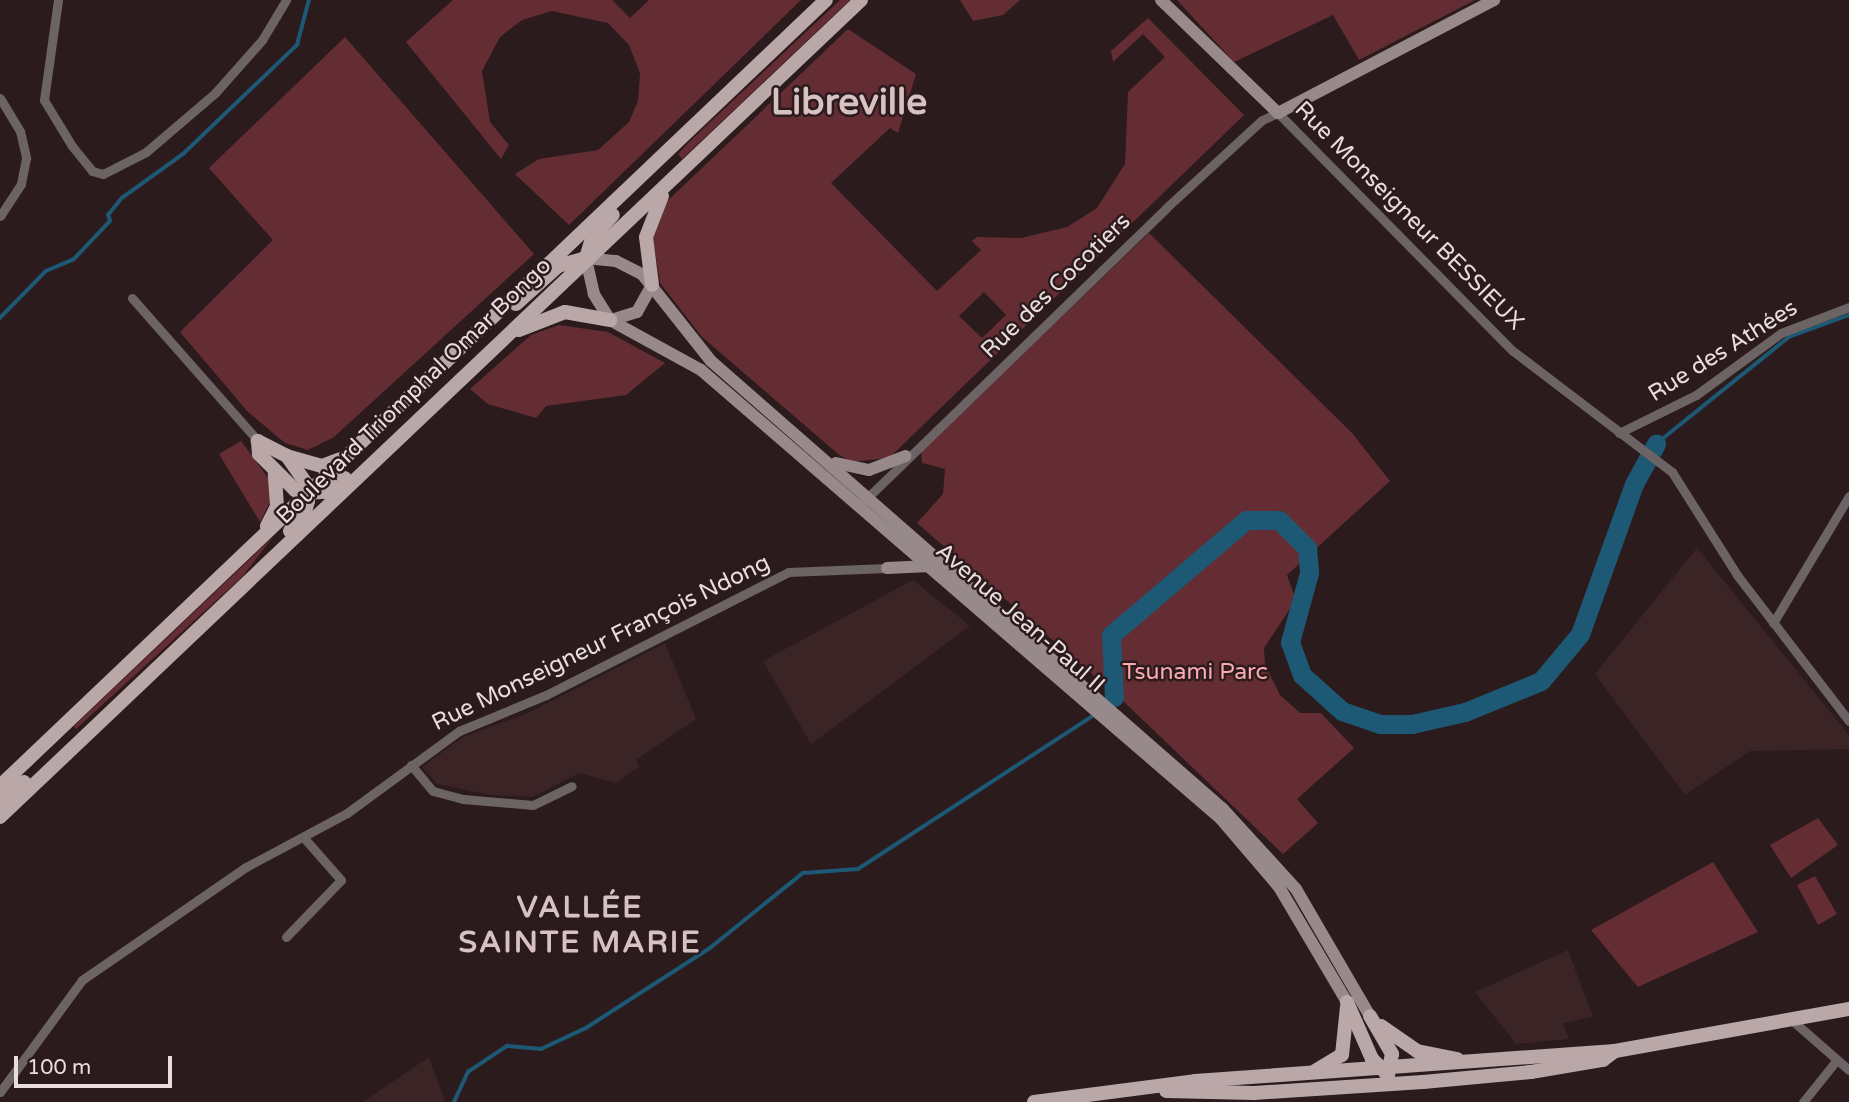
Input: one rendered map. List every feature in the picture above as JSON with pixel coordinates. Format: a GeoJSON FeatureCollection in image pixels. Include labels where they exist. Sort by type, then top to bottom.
{"type":"FeatureCollection","features":[{"type":"Feature","properties":{"kind":"main road","name":"Boulevard Triomphal Omar Bongo"},"geometry":{"type":"LineString","coordinates":[[0,786],[826,0]]}},
{"type":"Feature","properties":{"kind":"main road","name":"Boulevard Triomphal Omar Bongo"},"geometry":{"type":"LineString","coordinates":[[0,817],[586,258],[861,0]]}},
{"type":"Feature","properties":{"kind":"main road","name":"Rue Monseigneur BESSIEUX"},"geometry":{"type":"LineString","coordinates":[[1161,0],[1278,113]]}},
{"type":"Feature","properties":{"kind":"main road"},"geometry":{"type":"LineString","coordinates":[[1278,113],[1494,0]]}},
{"type":"Feature","properties":{"kind":"main road"},"geometry":{"type":"LineString","coordinates":[[610,320],[594,294],[586,258],[598,230],[662,168],[688,131]]}},
{"type":"Feature","properties":{"kind":"main road"},"geometry":{"type":"LineString","coordinates":[[490,352],[528,325],[558,313],[610,320],[637,312],[652,285],[647,228],[673,177]]}},
{"type":"Feature","properties":{"kind":"main road"},"geometry":{"type":"LineString","coordinates":[[452,353],[484,333],[553,270],[586,258]]}},
{"type":"Feature","properties":{"kind":"main road","name":"Avenue Jean-Paul II"},"geometry":{"type":"LineString","coordinates":[[586,258],[627,265],[652,285],[711,361],[824,458],[898,539],[1253,854],[1347,1002]]}},
{"type":"Feature","properties":{"kind":"main road","name":"Avenue Jean-Paul II"},"geometry":{"type":"LineString","coordinates":[[610,320],[701,370],[1108,703],[1287,876],[1370,1016]]}},
{"type":"Feature","properties":{"kind":"main road"},"geometry":{"type":"LineString","coordinates":[[275,474],[309,493],[331,488],[409,428]]}},
{"type":"Feature","properties":{"kind":"main road"},"geometry":{"type":"LineString","coordinates":[[258,441],[287,456],[322,466],[348,455]]}},
{"type":"Feature","properties":{"kind":"main road"},"geometry":{"type":"LineString","coordinates":[[258,441],[275,474],[276,510],[259,538]]}},
{"type":"Feature","properties":{"kind":"main road"},"geometry":{"type":"LineString","coordinates":[[235,592],[304,514],[309,493],[287,456]]}},
{"type":"Feature","properties":{"kind":"main road"},"geometry":{"type":"LineString","coordinates":[[824,458],[869,470],[905,456]]}},
{"type":"Feature","properties":{"kind":"main road"},"geometry":{"type":"LineString","coordinates":[[887,568],[901,555],[898,539]]}},
{"type":"Feature","properties":{"kind":"main road"},"geometry":{"type":"LineString","coordinates":[[887,568],[930,566]]}},
{"type":"Feature","properties":{"kind":"main road"},"geometry":{"type":"LineString","coordinates":[[0,800],[104,718]]}},
{"type":"Feature","properties":{"kind":"main road"},"geometry":{"type":"LineString","coordinates":[[0,774],[27,761]]}},
{"type":"Feature","properties":{"kind":"main road"},"geometry":{"type":"LineString","coordinates":[[1347,1002],[1387,1073],[1411,1080],[1505,1075]]}},
{"type":"Feature","properties":{"kind":"main road"},"geometry":{"type":"LineString","coordinates":[[1257,1091],[1328,1067],[1342,1055],[1347,1002]]}},
{"type":"Feature","properties":{"kind":"main road"},"geometry":{"type":"LineString","coordinates":[[1296,1077],[1387,1073],[1615,1051],[1794,1022],[1849,1009]]}},
{"type":"Feature","properties":{"kind":"main road"},"geometry":{"type":"LineString","coordinates":[[1370,1016],[1402,1043],[1432,1056],[1535,1059]]}},
{"type":"Feature","properties":{"kind":"main road"},"geometry":{"type":"LineString","coordinates":[[1257,1091],[1378,1081],[1387,1073],[1392,1054],[1370,1016]]}},
{"type":"Feature","properties":{"kind":"main road"},"geometry":{"type":"LineString","coordinates":[[1034,1102],[1147,1089],[1257,1091],[1505,1075],[1603,1060],[1615,1051]]}},
{"type":"Feature","properties":{"kind":"street"},"geometry":{"type":"LineString","coordinates":[[58,0],[44,100],[72,146],[92,171],[103,174],[146,152],[215,93],[262,40],[286,0]]}},
{"type":"Feature","properties":{"kind":"street"},"geometry":{"type":"LineString","coordinates":[[0,98],[20,131],[26,158],[21,184],[0,216]]}},
{"type":"Feature","properties":{"kind":"street","name":"Rue Monseigneur BESSIEUX"},"geometry":{"type":"LineString","coordinates":[[1278,113],[1431,274],[1553,386],[1657,457],[1773,623]]}},
{"type":"Feature","properties":{"kind":"street","name":"Rue des Cocotiers"},"geometry":{"type":"LineString","coordinates":[[864,501],[905,456],[1244,136],[1278,113]]}},
{"type":"Feature","properties":{"kind":"street"},"geometry":{"type":"LineString","coordinates":[[132,298],[258,441]]}},
{"type":"Feature","properties":{"kind":"street","name":"Rue des Athées"},"geometry":{"type":"LineString","coordinates":[[1619,433],[1696,395],[1781,333],[1849,307]]}},
{"type":"Feature","properties":{"kind":"street"},"geometry":{"type":"LineString","coordinates":[[1849,496],[1773,623],[1849,721]]}},
{"type":"Feature","properties":{"kind":"street","name":"Rue Monseigneur François Ndong"},"geometry":{"type":"LineString","coordinates":[[0,1092],[82,980],[246,867],[305,839],[459,731],[547,695],[788,572],[887,568]]}},
{"type":"Feature","properties":{"kind":"street"},"geometry":{"type":"LineString","coordinates":[[411,765],[433,791],[463,799],[533,805],[572,786]]}},
{"type":"Feature","properties":{"kind":"street"},"geometry":{"type":"LineString","coordinates":[[286,937],[341,880],[305,839]]}},
{"type":"Feature","properties":{"kind":"street"},"geometry":{"type":"LineString","coordinates":[[1794,1022],[1835,1062],[1849,1070]]}},
{"type":"Feature","properties":{"kind":"street"},"geometry":{"type":"LineString","coordinates":[[1802,1102],[1835,1062]]}},
{"type":"Feature","properties":{"kind":"shaded area"},"geometry":{"type":"Polygon","coordinates":[[[1697,548],[1849,735],[1849,749],[1750,751],[1685,795],[1595,674],[1697,548]]]}},
{"type":"Feature","properties":{"kind":"shaded area"},"geometry":{"type":"Polygon","coordinates":[[[913,580],[970,626],[811,744],[763,661],[913,580]]]}},
{"type":"Feature","properties":{"kind":"shaded area"},"geometry":{"type":"Polygon","coordinates":[[[665,643],[696,719],[636,760],[639,767],[616,783],[579,773],[533,797],[491,795],[437,784],[422,767],[463,737],[526,714],[665,643]]]}},
{"type":"Feature","properties":{"kind":"shaded area"},"geometry":{"type":"Polygon","coordinates":[[[1568,950],[1593,1017],[1563,1023],[1569,1039],[1516,1044],[1475,992],[1568,950]]]}},
{"type":"Feature","properties":{"kind":"shaded area"},"geometry":{"type":"Polygon","coordinates":[[[429,1057],[445,1102],[363,1102],[429,1057]]]}},
{"type":"Feature","properties":{"kind":"green space"},"geometry":{"type":"Polygon","coordinates":[[[453,0],[612,0],[630,18],[649,0],[801,0],[569,225],[515,174],[539,159],[598,150],[629,122],[638,101],[640,73],[629,45],[608,23],[552,11],[522,20],[500,37],[482,71],[490,122],[509,145],[501,159],[406,42],[453,0]]]}},
{"type":"Feature","properties":{"kind":"green space"},"geometry":{"type":"Polygon","coordinates":[[[840,0],[850,0],[682,159],[678,154],[689,142],[840,0]]]}},
{"type":"Feature","properties":{"kind":"green space"},"geometry":{"type":"Polygon","coordinates":[[[960,0],[1020,0],[1003,15],[973,21],[960,0]]]}},
{"type":"Feature","properties":{"kind":"green space"},"geometry":{"type":"Polygon","coordinates":[[[1177,0],[1475,0],[1359,60],[1333,15],[1234,62],[1177,0]]]}},
{"type":"Feature","properties":{"kind":"green space"},"geometry":{"type":"Polygon","coordinates":[[[1148,18],[1244,115],[889,458],[851,462],[838,454],[702,337],[660,283],[652,233],[661,207],[848,29],[916,74],[898,133],[890,128],[831,183],[937,291],[981,250],[972,241],[977,237],[1021,238],[1067,227],[1097,208],[1125,164],[1128,92],[1165,57],[1143,34],[1113,62],[1111,51],[1148,18]],[[984,292],[959,316],[982,338],[1006,315],[984,292]]]}},
{"type":"Feature","properties":{"kind":"green space"},"geometry":{"type":"Polygon","coordinates":[[[345,37],[534,254],[334,437],[308,450],[285,443],[248,412],[180,332],[273,240],[209,168],[345,37]]]}},
{"type":"Feature","properties":{"kind":"green space","name":"Tsunami Parc"},"geometry":{"type":"Polygon","coordinates":[[[1149,233],[1352,433],[1390,481],[1287,575],[1296,600],[1264,648],[1265,665],[1280,695],[1300,713],[1321,713],[1354,748],[1297,799],[1318,823],[1283,854],[1122,700],[917,523],[943,494],[945,469],[922,463],[921,452],[1149,233]]]}},
{"type":"Feature","properties":{"kind":"green space"},"geometry":{"type":"Polygon","coordinates":[[[559,325],[608,332],[665,363],[626,395],[546,406],[536,418],[488,404],[470,389],[531,335],[559,325]]]}},
{"type":"Feature","properties":{"kind":"green space"},"geometry":{"type":"Polygon","coordinates":[[[241,441],[269,479],[270,502],[260,522],[219,454],[241,441]]]}},
{"type":"Feature","properties":{"kind":"green space"},"geometry":{"type":"Polygon","coordinates":[[[273,537],[242,577],[76,729],[74,726],[273,537]]]}},
{"type":"Feature","properties":{"kind":"green space"},"geometry":{"type":"Polygon","coordinates":[[[1818,818],[1838,845],[1791,878],[1770,845],[1818,818]]]}},
{"type":"Feature","properties":{"kind":"green space"},"geometry":{"type":"Polygon","coordinates":[[[1713,862],[1758,932],[1638,987],[1591,930],[1713,862]]]}},
{"type":"Feature","properties":{"kind":"green space"},"geometry":{"type":"Polygon","coordinates":[[[1815,876],[1837,914],[1818,925],[1797,885],[1815,876]]]}},
{"type":"Feature","properties":{"kind":"waterway"},"geometry":{"type":"LineString","coordinates":[[0,318],[46,271],[74,259],[110,221],[108,215],[122,198],[183,154],[297,45],[309,0]]}},
{"type":"Feature","properties":{"kind":"waterway"},"geometry":{"type":"LineString","coordinates":[[1656,444],[1789,337],[1849,315]]}},
{"type":"Feature","properties":{"kind":"waterway"},"geometry":{"type":"LineString","coordinates":[[1114,697],[1111,635],[1246,520],[1279,520],[1307,548],[1309,573],[1290,642],[1302,675],[1342,711],[1380,724],[1412,724],[1465,712],[1541,681],[1580,634],[1634,484],[1656,444]]}},
{"type":"Feature","properties":{"kind":"waterway"},"geometry":{"type":"LineString","coordinates":[[1107,704],[1114,697]]}},
{"type":"Feature","properties":{"kind":"waterway"},"geometry":{"type":"LineString","coordinates":[[454,1102],[468,1072],[507,1046],[541,1049],[586,1028],[710,948],[803,873],[858,869],[1096,714]]}},
{"type":"Feature","properties":{"kind":"district","name":"Libreville"},"geometry":{"type":"Point","coordinates":[849,103]}},
{"type":"Feature","properties":{"kind":"district","name":"VALLÉE SAINTE MARIE"},"geometry":{"type":"Point","coordinates":[580,925]}}]}
